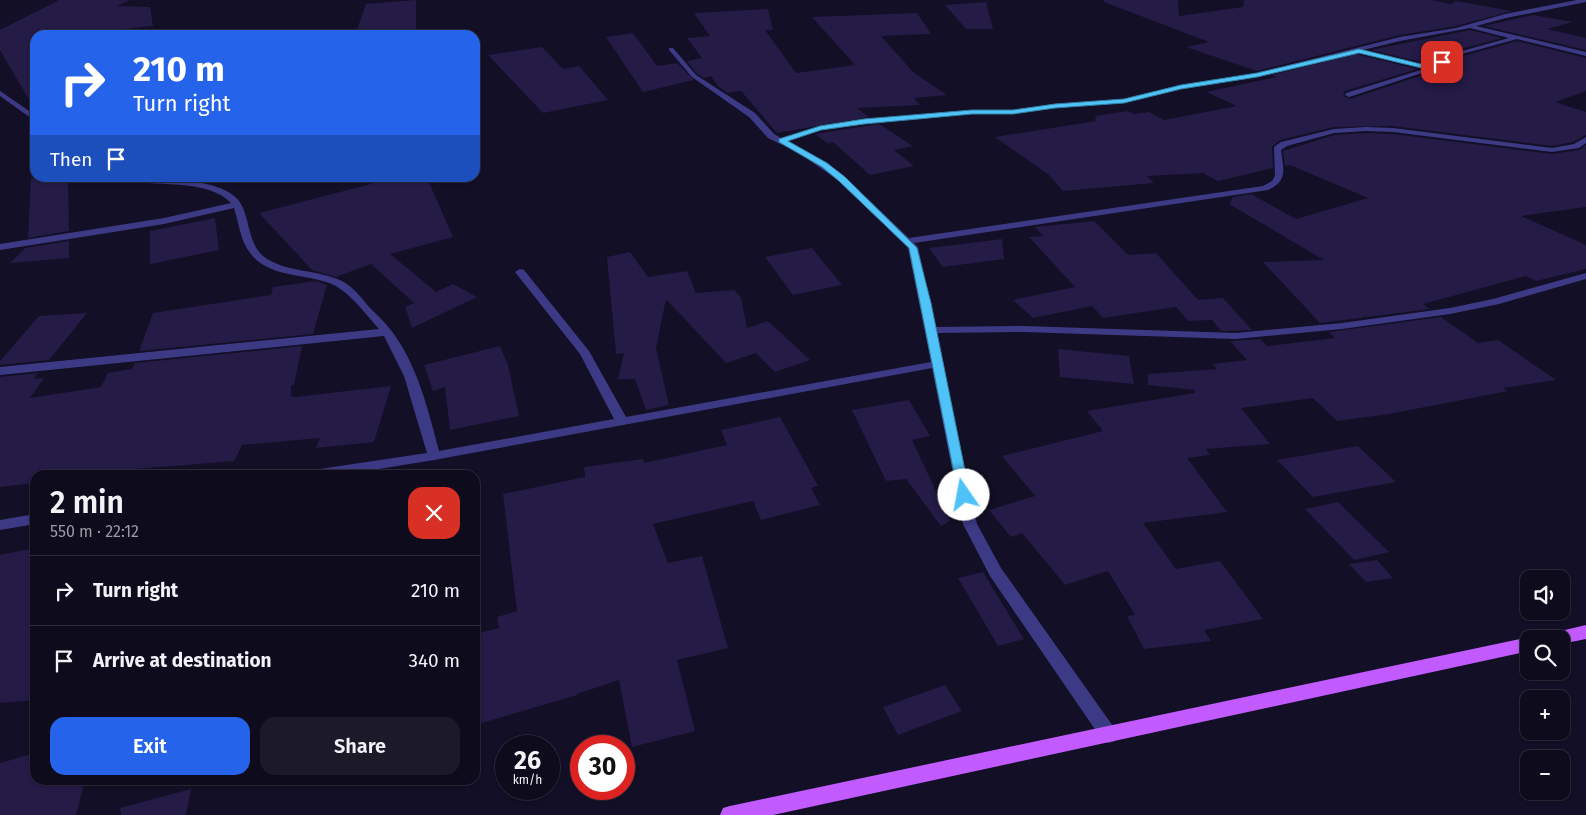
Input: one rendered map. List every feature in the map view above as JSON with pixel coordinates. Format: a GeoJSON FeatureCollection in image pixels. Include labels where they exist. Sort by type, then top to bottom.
{"type":"FeatureCollection","features":[{"type":"Feature","properties":{"kind":"main road"},"geometry":{"type":"LineString","coordinates":[[1570,636],[1586,632]]}},
{"type":"Feature","properties":{"kind":"main road"},"geometry":{"type":"LineString","coordinates":[[740,814],[1520,646]]}},
{"type":"Feature","properties":{"kind":"street"},"geometry":{"type":"LineString","coordinates":[[782,140],[820,128],[864,122],[972,112],[1013,112],[1055,106],[1117,102],[1181,87],[1257,75],[1400,40],[1470,26],[1505,16],[1586,0]]}},
{"type":"Feature","properties":{"kind":"street"},"geometry":{"type":"LineString","coordinates":[[1470,26],[1586,54]]}},
{"type":"Feature","properties":{"kind":"street"},"geometry":{"type":"LineString","coordinates":[[1349,95],[1430,68],[1453,55],[1515,38]]}},
{"type":"Feature","properties":{"kind":"street"},"geometry":{"type":"LineString","coordinates":[[671,49],[694,76],[752,115],[771,136],[782,140],[825,165],[908,241],[918,263],[970,524],[995,572],[1109,736]]}},
{"type":"Feature","properties":{"kind":"street"},"geometry":{"type":"LineString","coordinates":[[1359,51],[1430,68]]}},
{"type":"Feature","properties":{"kind":"street"},"geometry":{"type":"LineString","coordinates":[[0,93],[30,115]]}},
{"type":"Feature","properties":{"kind":"street"},"geometry":{"type":"LineString","coordinates":[[908,241],[1265,188],[1276,183],[1279,176],[1278,149],[1284,144],[1334,131],[1393,130],[1552,150],[1576,146],[1586,139]]}},
{"type":"Feature","properties":{"kind":"street"},"geometry":{"type":"LineString","coordinates":[[141,182],[213,188],[226,192],[237,204],[253,250],[259,257],[282,269],[336,282],[345,288],[387,332],[407,366],[421,406],[434,456]]}},
{"type":"Feature","properties":{"kind":"street"},"geometry":{"type":"LineString","coordinates":[[0,247],[164,221],[237,204]]}},
{"type":"Feature","properties":{"kind":"street"},"geometry":{"type":"LineString","coordinates":[[520,272],[585,354],[622,422]]}},
{"type":"Feature","properties":{"kind":"street"},"geometry":{"type":"LineString","coordinates":[[932,330],[1024,329],[1236,336],[1342,326],[1450,311],[1496,302],[1586,276]]}},
{"type":"Feature","properties":{"kind":"street"},"geometry":{"type":"LineString","coordinates":[[0,371],[387,332]]}},
{"type":"Feature","properties":{"kind":"street"},"geometry":{"type":"LineString","coordinates":[[345,470],[434,456],[937,364]]}},
{"type":"Feature","properties":{"kind":"street"},"geometry":{"type":"LineString","coordinates":[[0,525],[30,520]]}},
{"type":"Feature","properties":{"kind":"building"},"geometry":{"type":"Polygon","coordinates":[[[59,0],[130,0],[117,6],[150,7],[153,26],[126,30],[30,30],[30,101],[0,50],[0,30],[59,0]]]}},
{"type":"Feature","properties":{"kind":"building"},"geometry":{"type":"Polygon","coordinates":[[[416,0],[416,30],[357,30],[366,4],[416,0]]]}},
{"type":"Feature","properties":{"kind":"building"},"geometry":{"type":"Polygon","coordinates":[[[1104,0],[1178,0],[1179,16],[1243,7],[1244,0],[1431,0],[1451,4],[1456,1],[1512,11],[1456,26],[1400,35],[1257,71],[1186,47],[1209,42],[1104,2],[1104,0]]]}},
{"type":"Feature","properties":{"kind":"building"},"geometry":{"type":"Polygon","coordinates":[[[986,2],[993,29],[966,29],[945,5],[986,2]]]}},
{"type":"Feature","properties":{"kind":"building"},"geometry":{"type":"Polygon","coordinates":[[[768,9],[773,30],[765,30],[796,73],[855,65],[812,17],[917,13],[931,34],[881,36],[913,72],[947,95],[914,98],[920,105],[857,108],[869,117],[777,133],[741,91],[727,93],[718,86],[711,76],[704,78],[697,74],[687,61],[702,58],[687,38],[710,36],[694,13],[768,9]]]}},
{"type":"Feature","properties":{"kind":"building"},"geometry":{"type":"Polygon","coordinates":[[[1533,15],[1573,22],[1547,29],[1586,38],[1586,50],[1484,26],[1533,15]]]}},
{"type":"Feature","properties":{"kind":"building"},"geometry":{"type":"Polygon","coordinates":[[[1470,30],[1502,38],[1450,52],[1429,64],[1371,50],[1470,30]]]}},
{"type":"Feature","properties":{"kind":"building"},"geometry":{"type":"Polygon","coordinates":[[[633,33],[657,66],[677,63],[694,80],[643,92],[606,37],[633,33]]]}},
{"type":"Feature","properties":{"kind":"building"},"geometry":{"type":"Polygon","coordinates":[[[1517,41],[1586,58],[1586,91],[1555,102],[1586,112],[1586,135],[1573,142],[1552,146],[1393,126],[1334,127],[1280,140],[1272,147],[1273,168],[1218,181],[1203,173],[1147,176],[1154,183],[1063,191],[1049,175],[995,137],[1096,121],[1095,116],[1128,111],[1134,114],[1149,112],[1164,120],[1237,106],[1206,92],[1277,77],[1271,75],[1356,54],[1417,69],[1345,91],[1343,96],[1350,99],[1429,73],[1456,58],[1517,41]]]}},
{"type":"Feature","properties":{"kind":"building"},"geometry":{"type":"Polygon","coordinates":[[[542,47],[563,69],[579,66],[608,100],[543,113],[488,55],[542,47]]]}},
{"type":"Feature","properties":{"kind":"building"},"geometry":{"type":"Polygon","coordinates":[[[879,124],[913,146],[894,150],[914,166],[870,175],[833,142],[827,143],[815,134],[879,124]]]}},
{"type":"Feature","properties":{"kind":"building"},"geometry":{"type":"Polygon","coordinates":[[[1393,134],[1552,154],[1579,150],[1586,145],[1586,207],[1521,216],[1586,245],[1586,269],[1536,281],[1526,276],[1423,304],[1430,309],[1320,323],[1263,262],[1324,260],[1229,204],[1233,197],[1251,194],[1296,219],[1368,198],[1290,165],[1285,166],[1283,151],[1334,135],[1393,134]]]}},
{"type":"Feature","properties":{"kind":"building"},"geometry":{"type":"Polygon","coordinates":[[[31,182],[68,182],[69,231],[28,238],[31,182]]]}},
{"type":"Feature","properties":{"kind":"building"},"geometry":{"type":"Polygon","coordinates":[[[378,182],[429,182],[453,237],[390,254],[436,292],[453,284],[477,297],[412,328],[405,307],[414,303],[371,264],[336,277],[312,270],[259,213],[378,182]]]}},
{"type":"Feature","properties":{"kind":"building"},"geometry":{"type":"Polygon","coordinates":[[[215,218],[219,250],[150,264],[150,231],[215,218]]]}},
{"type":"Feature","properties":{"kind":"building"},"geometry":{"type":"Polygon","coordinates":[[[1094,221],[1128,255],[1156,253],[1198,300],[1223,298],[1252,330],[1221,331],[1212,320],[1188,321],[1176,307],[1103,318],[1092,306],[1033,318],[1013,300],[1075,287],[1029,237],[1043,236],[1035,227],[1094,221]]]}},
{"type":"Feature","properties":{"kind":"building"},"geometry":{"type":"Polygon","coordinates":[[[1002,239],[1004,259],[943,267],[929,248],[1002,239]]]}},
{"type":"Feature","properties":{"kind":"building"},"geometry":{"type":"Polygon","coordinates":[[[69,241],[69,258],[10,263],[25,248],[69,241]]]}},
{"type":"Feature","properties":{"kind":"building"},"geometry":{"type":"Polygon","coordinates":[[[812,248],[842,285],[793,295],[765,257],[812,248]]]}},
{"type":"Feature","properties":{"kind":"building"},"geometry":{"type":"Polygon","coordinates":[[[630,252],[648,277],[687,271],[696,293],[734,290],[741,297],[747,328],[768,321],[810,360],[775,372],[756,353],[726,363],[666,299],[656,348],[669,405],[646,410],[635,379],[618,379],[624,353],[616,354],[607,257],[630,252]]]}},
{"type":"Feature","properties":{"kind":"building"},"geometry":{"type":"Polygon","coordinates":[[[316,281],[327,285],[313,334],[139,351],[153,313],[271,295],[273,287],[316,281]]]}},
{"type":"Feature","properties":{"kind":"building"},"geometry":{"type":"Polygon","coordinates":[[[87,313],[49,360],[0,365],[0,361],[39,316],[87,313]]]}},
{"type":"Feature","properties":{"kind":"building"},"geometry":{"type":"Polygon","coordinates":[[[1441,317],[1478,343],[1498,340],[1556,380],[1503,388],[1508,391],[1389,414],[1337,421],[1313,398],[1241,408],[1270,444],[1206,449],[1210,455],[1187,458],[1227,512],[1143,523],[1176,569],[1220,561],[1263,619],[1204,630],[1211,641],[1144,649],[1127,616],[1135,615],[1108,571],[1065,585],[1022,533],[1011,537],[989,510],[1035,496],[1002,456],[1103,431],[1087,411],[1195,393],[1195,390],[1148,385],[1148,374],[1217,369],[1213,364],[1247,360],[1230,341],[1260,339],[1267,346],[1335,338],[1329,332],[1441,317]]]}},
{"type":"Feature","properties":{"kind":"building"},"geometry":{"type":"Polygon","coordinates":[[[302,346],[294,385],[291,386],[291,396],[391,386],[374,442],[316,448],[320,438],[242,445],[234,461],[129,470],[30,470],[30,484],[0,487],[0,377],[38,373],[33,379],[44,378],[30,398],[101,387],[108,373],[132,369],[135,363],[302,346]]]}},
{"type":"Feature","properties":{"kind":"building"},"geometry":{"type":"Polygon","coordinates":[[[500,346],[508,365],[519,416],[450,430],[445,387],[433,391],[424,365],[500,346]]]}},
{"type":"Feature","properties":{"kind":"building"},"geometry":{"type":"Polygon","coordinates":[[[1058,349],[1129,356],[1134,384],[1060,377],[1058,349]]]}},
{"type":"Feature","properties":{"kind":"building"},"geometry":{"type":"Polygon","coordinates":[[[909,400],[930,436],[912,440],[950,521],[941,526],[906,479],[886,481],[852,410],[909,400]]]}},
{"type":"Feature","properties":{"kind":"building"},"geometry":{"type":"Polygon","coordinates":[[[780,417],[818,486],[811,488],[820,505],[761,520],[753,501],[653,524],[668,563],[702,556],[728,648],[677,660],[695,731],[635,746],[635,735],[630,735],[619,680],[577,695],[480,724],[480,633],[499,628],[497,617],[517,611],[503,494],[585,477],[584,467],[643,459],[644,463],[727,445],[721,430],[780,417]]]}},
{"type":"Feature","properties":{"kind":"building"},"geometry":{"type":"Polygon","coordinates":[[[1358,446],[1396,482],[1313,497],[1277,460],[1358,446]]]}},
{"type":"Feature","properties":{"kind":"building"},"geometry":{"type":"Polygon","coordinates":[[[1338,502],[1389,552],[1354,560],[1305,509],[1338,502]]]}},
{"type":"Feature","properties":{"kind":"building"},"geometry":{"type":"Polygon","coordinates":[[[30,549],[30,700],[0,703],[0,555],[30,549]]]}},
{"type":"Feature","properties":{"kind":"building"},"geometry":{"type":"Polygon","coordinates":[[[1377,560],[1393,578],[1366,582],[1349,564],[1377,560]]]}},
{"type":"Feature","properties":{"kind":"building"},"geometry":{"type":"Polygon","coordinates":[[[983,572],[1024,639],[998,646],[958,578],[983,572]]]}},
{"type":"Feature","properties":{"kind":"building"},"geometry":{"type":"Polygon","coordinates":[[[945,685],[962,711],[898,735],[883,707],[945,685]]]}},
{"type":"Feature","properties":{"kind":"building"},"geometry":{"type":"Polygon","coordinates":[[[30,754],[30,785],[84,785],[76,815],[0,815],[0,763],[30,754]]]}},
{"type":"Feature","properties":{"kind":"building"},"geometry":{"type":"Polygon","coordinates":[[[191,789],[186,815],[121,815],[120,808],[191,789]]]}},
{"type":"Feature","properties":{"kind":"route"},"geometry":{"type":"LineString","coordinates":[[964,495],[937,364],[932,330],[913,248],[908,241],[876,213],[842,179],[825,165],[782,140],[840,124],[972,112],[1013,112],[1055,106],[1124,101],[1181,87],[1257,75],[1359,51],[1430,68],[1442,62]]}}]}
